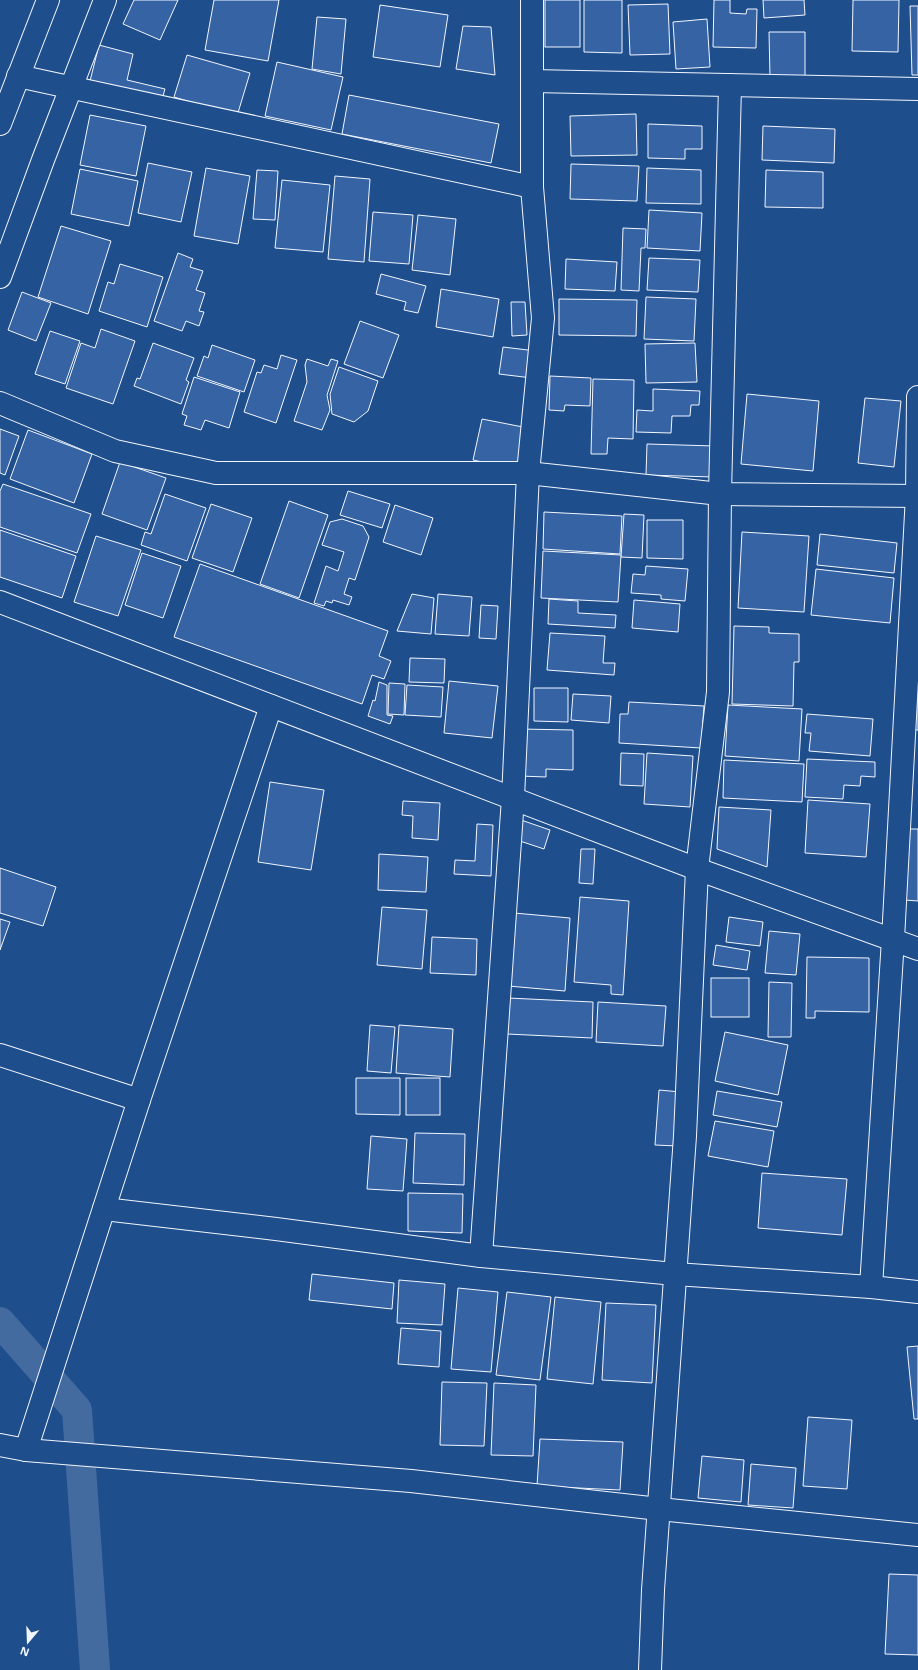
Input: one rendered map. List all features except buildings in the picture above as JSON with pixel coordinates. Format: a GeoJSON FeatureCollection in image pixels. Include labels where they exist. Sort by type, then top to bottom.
{"type":"FeatureCollection","features":[{"type":"Feature","properties":{"kind":"street"},"geometry":{"type":"LineString","coordinates":[[0,124],[48,0]]}},
{"type":"Feature","properties":{"kind":"street"},"geometry":{"type":"LineString","coordinates":[[0,277],[105,0]]}},
{"type":"Feature","properties":{"kind":"street"},"geometry":{"type":"LineString","coordinates":[[481,1256],[514,798],[528,473],[543,318],[532,187],[532,0]]}},
{"type":"Feature","properties":{"kind":"street"},"geometry":{"type":"LineString","coordinates":[[18,76],[532,187]]}},
{"type":"Feature","properties":{"kind":"street"},"geometry":{"type":"LineString","coordinates":[[532,81],[918,89]]}},
{"type":"Feature","properties":{"kind":"street"},"geometry":{"type":"LineString","coordinates":[[650,1670],[653,1590],[685,1136],[697,868],[718,692],[720,494],[730,85]]}},
{"type":"Feature","properties":{"kind":"street"},"geometry":{"type":"LineString","coordinates":[[870,1287],[893,939],[917,496],[918,397]]}},
{"type":"Feature","properties":{"kind":"street"},"geometry":{"type":"LineString","coordinates":[[0,403],[114,451],[216,473],[528,473],[720,494],[917,496]]}},
{"type":"Feature","properties":{"kind":"street"},"geometry":{"type":"LineString","coordinates":[[0,602],[697,868],[918,949]]}},
{"type":"Feature","properties":{"kind":"street"},"geometry":{"type":"LineString","coordinates":[[26,1450],[139,1100],[270,706]]}},
{"type":"Feature","properties":{"kind":"street"},"geometry":{"type":"LineString","coordinates":[[0,1055],[139,1100]]}},
{"type":"Feature","properties":{"kind":"street"},"geometry":{"type":"LineString","coordinates":[[104,1209],[268,1228],[481,1256],[675,1274],[870,1287],[918,1292]]}},
{"type":"Feature","properties":{"kind":"street"},"geometry":{"type":"LineString","coordinates":[[0,1445],[26,1450],[411,1481],[659,1510],[918,1535]]}},
{"type":"Feature","properties":{"kind":"waterway"},"geometry":{"type":"LineString","coordinates":[[0,1322],[77,1410],[95,1670]]}}]}
